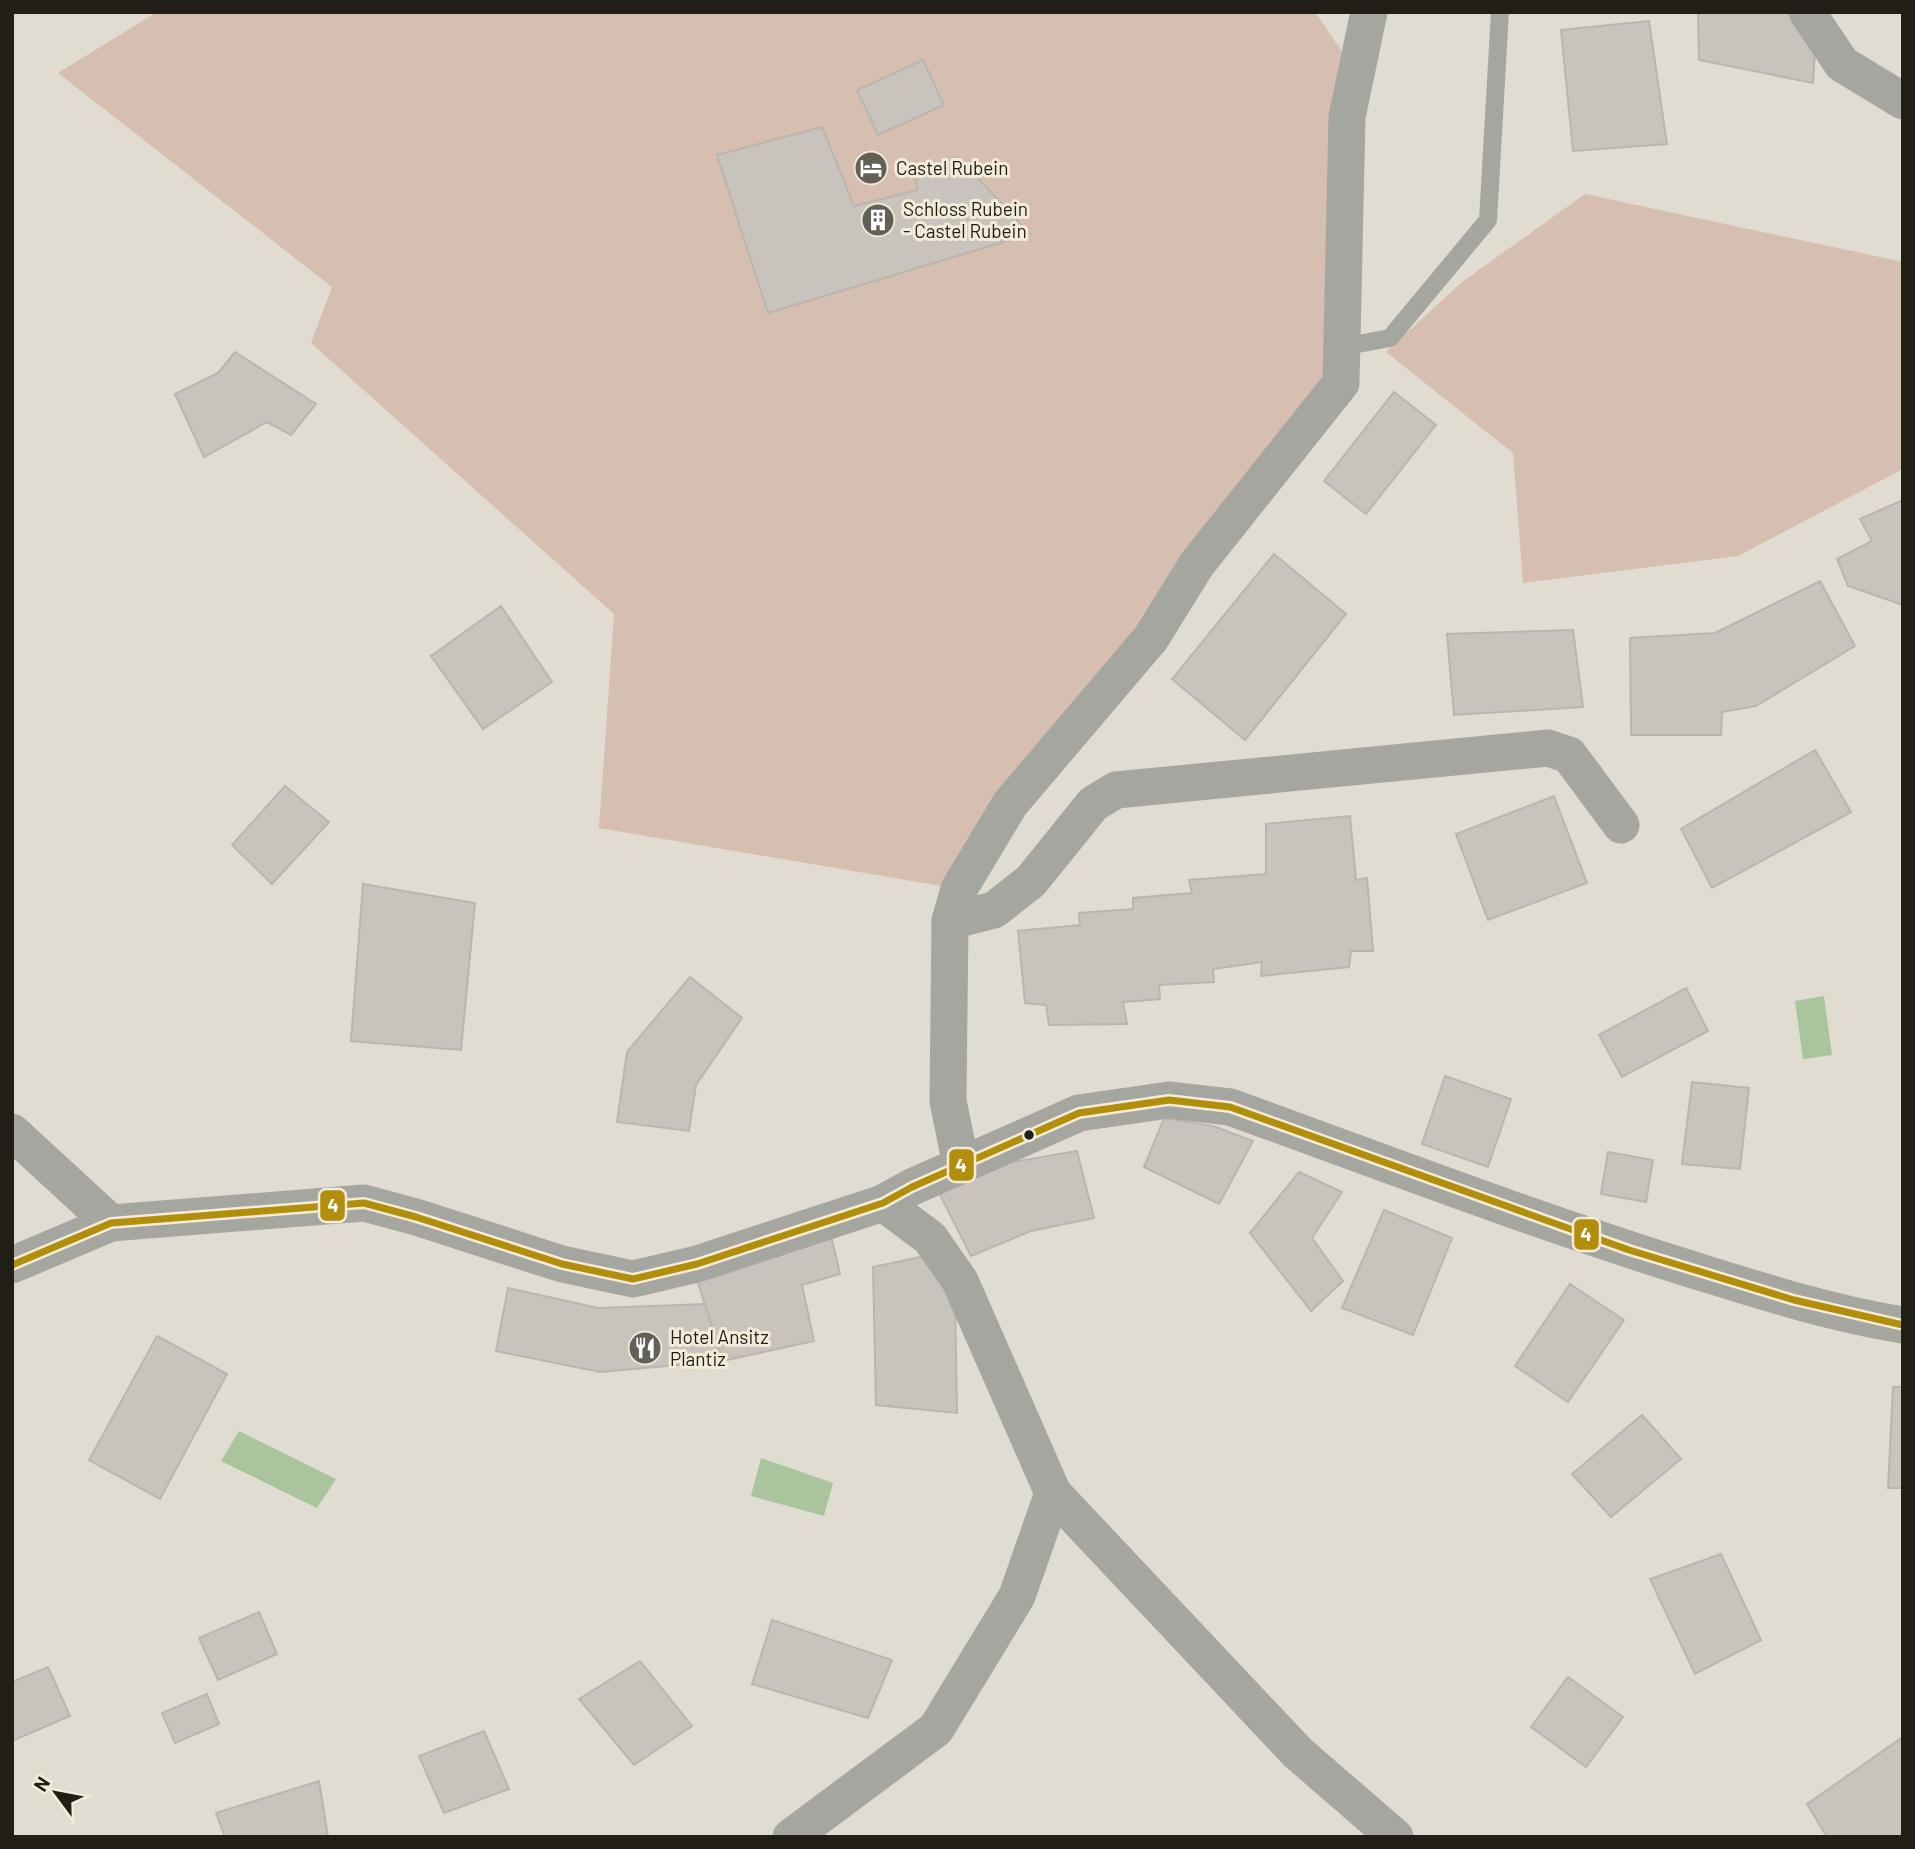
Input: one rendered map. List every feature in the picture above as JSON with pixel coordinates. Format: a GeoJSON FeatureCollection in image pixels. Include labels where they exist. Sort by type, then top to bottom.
{"type":"FeatureCollection","features":[{"type":"Feature","properties":{"kind":"street"},"geometry":{"type":"LineString","coordinates":[[961,1165],[948,1101],[950,921],[959,889],[1010,804],[1151,638],[1197,564],[1342,383],[1347,117],[1368,12]]}},
{"type":"Feature","properties":{"kind":"street"},"geometry":{"type":"LineString","coordinates":[[1807,12],[1842,64],[1903,101]]}},
{"type":"Feature","properties":{"kind":"street"},"geometry":{"type":"LineString","coordinates":[[950,921],[994,911],[1031,881],[1093,804],[1116,790],[1548,748],[1569,755],[1621,825]]}},
{"type":"Feature","properties":{"kind":"street"},"geometry":{"type":"LineString","coordinates":[[12,1265],[111,1223],[364,1203],[562,1264],[633,1279],[697,1264],[883,1203],[1079,1113],[1169,1100],[1230,1107],[1618,1247],[1852,1317],[1903,1325]]}},
{"type":"Feature","properties":{"kind":"street"},"geometry":{"type":"LineString","coordinates":[[12,1132],[111,1223]]}},
{"type":"Feature","properties":{"kind":"street"},"geometry":{"type":"LineString","coordinates":[[883,1203],[930,1238],[960,1281],[1053,1493],[1298,1753],[1395,1837]]}},
{"type":"Feature","properties":{"kind":"street"},"geometry":{"type":"LineString","coordinates":[[791,1837],[936,1729],[1017,1596],[1053,1493]]}},
{"type":"Feature","properties":{"kind":"lane"},"geometry":{"type":"LineString","coordinates":[[1342,346],[1390,338],[1488,220],[1500,12]]}},
{"type":"Feature","properties":{"kind":"shaded area"},"geometry":{"type":"Polygon","coordinates":[[[151,12],[1315,12],[1356,72],[1341,383],[959,889],[599,828],[614,614],[311,343],[332,287],[58,73],[152,15],[151,12]]]}},
{"type":"Feature","properties":{"kind":"shaded area"},"geometry":{"type":"Polygon","coordinates":[[[1585,194],[1903,262],[1903,469],[1738,556],[1523,583],[1513,453],[1386,352],[1462,282],[1585,194]]]}},
{"type":"Feature","properties":{"kind":"shaded area"},"geometry":{"type":"Polygon","coordinates":[[[1824,996],[1832,1055],[1803,1059],[1795,1001],[1824,996]]]}},
{"type":"Feature","properties":{"kind":"shaded area"},"geometry":{"type":"Polygon","coordinates":[[[239,1431],[336,1479],[317,1508],[221,1461],[239,1431]]]}},
{"type":"Feature","properties":{"kind":"shaded area"},"geometry":{"type":"Polygon","coordinates":[[[761,1458],[833,1483],[824,1516],[751,1496],[761,1458]]]}},
{"type":"Feature","properties":{"kind":"building"},"geometry":{"type":"Polygon","coordinates":[[[1698,12],[1788,12],[1815,50],[1813,83],[1699,60],[1698,12]]]}},
{"type":"Feature","properties":{"kind":"building"},"geometry":{"type":"Polygon","coordinates":[[[1649,21],[1667,144],[1573,151],[1561,30],[1649,21]]]}},
{"type":"Feature","properties":{"kind":"building"},"geometry":{"type":"Polygon","coordinates":[[[923,60],[944,105],[878,135],[857,90],[923,60]]]}},
{"type":"Feature","properties":{"kind":"building","name":"Schloss Rubein - Castel Rubein"},"geometry":{"type":"Polygon","coordinates":[[[822,127],[854,206],[918,190],[914,171],[958,157],[1030,234],[768,313],[717,155],[822,127]]]}},
{"type":"Feature","properties":{"kind":"building"},"geometry":{"type":"Polygon","coordinates":[[[235,352],[316,404],[291,435],[267,422],[204,457],[175,394],[218,373],[235,352]]]}},
{"type":"Feature","properties":{"kind":"building"},"geometry":{"type":"Polygon","coordinates":[[[1394,392],[1436,425],[1366,514],[1324,481],[1394,392]]]}},
{"type":"Feature","properties":{"kind":"building"},"geometry":{"type":"Polygon","coordinates":[[[1903,500],[1903,605],[1848,586],[1837,559],[1872,541],[1860,519],[1903,500]]]}},
{"type":"Feature","properties":{"kind":"building"},"geometry":{"type":"Polygon","coordinates":[[[1274,554],[1346,614],[1245,740],[1172,679],[1274,554]]]}},
{"type":"Feature","properties":{"kind":"building"},"geometry":{"type":"Polygon","coordinates":[[[1820,581],[1855,646],[1756,706],[1722,712],[1721,735],[1631,735],[1630,638],[1715,633],[1820,581]]]}},
{"type":"Feature","properties":{"kind":"building"},"geometry":{"type":"Polygon","coordinates":[[[501,606],[552,682],[483,729],[431,656],[501,606]]]}},
{"type":"Feature","properties":{"kind":"building"},"geometry":{"type":"Polygon","coordinates":[[[1573,630],[1583,707],[1454,715],[1447,634],[1573,630]]]}},
{"type":"Feature","properties":{"kind":"building"},"geometry":{"type":"Polygon","coordinates":[[[1815,750],[1851,812],[1712,888],[1681,829],[1815,750]]]}},
{"type":"Feature","properties":{"kind":"building"},"geometry":{"type":"Polygon","coordinates":[[[285,786],[329,822],[272,884],[232,845],[285,786]]]}},
{"type":"Feature","properties":{"kind":"building"},"geometry":{"type":"Polygon","coordinates":[[[1554,796],[1587,883],[1488,920],[1456,834],[1554,796]]]}},
{"type":"Feature","properties":{"kind":"building"},"geometry":{"type":"Polygon","coordinates":[[[1350,816],[1356,880],[1367,878],[1373,951],[1351,951],[1349,967],[1261,976],[1262,962],[1213,969],[1214,982],[1159,985],[1160,999],[1123,1002],[1127,1024],[1049,1025],[1046,1005],[1025,1003],[1018,931],[1080,925],[1079,913],[1133,909],[1133,898],[1192,893],[1189,880],[1266,874],[1266,824],[1350,816]]]}},
{"type":"Feature","properties":{"kind":"building"},"geometry":{"type":"Polygon","coordinates":[[[363,884],[475,903],[461,1050],[351,1041],[363,884]]]}},
{"type":"Feature","properties":{"kind":"building"},"geometry":{"type":"Polygon","coordinates":[[[690,977],[742,1018],[696,1085],[689,1131],[617,1122],[627,1052],[690,977]]]}},
{"type":"Feature","properties":{"kind":"building"},"geometry":{"type":"Polygon","coordinates":[[[1686,988],[1708,1031],[1622,1077],[1599,1035],[1686,988]]]}},
{"type":"Feature","properties":{"kind":"building"},"geometry":{"type":"Polygon","coordinates":[[[1445,1076],[1511,1099],[1488,1167],[1422,1144],[1445,1076]]]}},
{"type":"Feature","properties":{"kind":"building"},"geometry":{"type":"Polygon","coordinates":[[[1692,1082],[1749,1088],[1740,1169],[1682,1164],[1692,1082]]]}},
{"type":"Feature","properties":{"kind":"building"},"geometry":{"type":"Polygon","coordinates":[[[1164,1118],[1213,1126],[1253,1141],[1219,1204],[1144,1167],[1164,1118]]]}},
{"type":"Feature","properties":{"kind":"building"},"geometry":{"type":"Polygon","coordinates":[[[1077,1151],[1094,1218],[1031,1231],[971,1256],[939,1193],[1007,1163],[1077,1151]]]}},
{"type":"Feature","properties":{"kind":"building"},"geometry":{"type":"Polygon","coordinates":[[[1608,1152],[1653,1160],[1646,1202],[1601,1194],[1608,1152]]]}},
{"type":"Feature","properties":{"kind":"building"},"geometry":{"type":"Polygon","coordinates":[[[1299,1172],[1342,1192],[1312,1238],[1343,1281],[1311,1311],[1250,1233],[1299,1172]]]}},
{"type":"Feature","properties":{"kind":"building"},"geometry":{"type":"Polygon","coordinates":[[[1384,1210],[1452,1238],[1413,1335],[1342,1308],[1384,1210]]]}},
{"type":"Feature","properties":{"kind":"building"},"geometry":{"type":"Polygon","coordinates":[[[830,1231],[840,1274],[802,1285],[814,1341],[722,1361],[697,1279],[830,1231]]]}},
{"type":"Feature","properties":{"kind":"building"},"geometry":{"type":"Polygon","coordinates":[[[935,1254],[955,1297],[957,1413],[876,1405],[873,1267],[935,1254]]]}},
{"type":"Feature","properties":{"kind":"building"},"geometry":{"type":"Polygon","coordinates":[[[1570,1284],[1624,1320],[1568,1402],[1515,1366],[1570,1284]]]}},
{"type":"Feature","properties":{"kind":"building"},"geometry":{"type":"Polygon","coordinates":[[[508,1288],[598,1308],[705,1304],[722,1361],[600,1372],[496,1351],[508,1288]]]}},
{"type":"Feature","properties":{"kind":"building"},"geometry":{"type":"Polygon","coordinates":[[[157,1336],[227,1374],[160,1499],[89,1460],[157,1336]]]}},
{"type":"Feature","properties":{"kind":"building"},"geometry":{"type":"Polygon","coordinates":[[[1893,1387],[1903,1387],[1903,1488],[1888,1488],[1893,1387]]]}},
{"type":"Feature","properties":{"kind":"building"},"geometry":{"type":"Polygon","coordinates":[[[1642,1415],[1681,1459],[1611,1517],[1572,1474],[1642,1415]]]}},
{"type":"Feature","properties":{"kind":"building"},"geometry":{"type":"Polygon","coordinates":[[[1721,1554],[1761,1640],[1695,1674],[1650,1579],[1721,1554]]]}},
{"type":"Feature","properties":{"kind":"building"},"geometry":{"type":"Polygon","coordinates":[[[259,1612],[277,1654],[218,1680],[199,1638],[259,1612]]]}},
{"type":"Feature","properties":{"kind":"building"},"geometry":{"type":"Polygon","coordinates":[[[772,1620],[892,1660],[868,1718],[752,1684],[772,1620]]]}},
{"type":"Feature","properties":{"kind":"building"},"geometry":{"type":"Polygon","coordinates":[[[640,1661],[692,1726],[634,1765],[579,1699],[640,1661]]]}},
{"type":"Feature","properties":{"kind":"building"},"geometry":{"type":"Polygon","coordinates":[[[48,1667],[70,1716],[12,1741],[12,1682],[48,1667]]]}},
{"type":"Feature","properties":{"kind":"building"},"geometry":{"type":"Polygon","coordinates":[[[1568,1677],[1623,1717],[1586,1767],[1531,1727],[1568,1677]]]}},
{"type":"Feature","properties":{"kind":"building"},"geometry":{"type":"Polygon","coordinates":[[[207,1694],[219,1724],[175,1743],[162,1713],[207,1694]]]}},
{"type":"Feature","properties":{"kind":"building"},"geometry":{"type":"Polygon","coordinates":[[[484,1731],[509,1789],[444,1813],[419,1756],[484,1731]]]}},
{"type":"Feature","properties":{"kind":"building"},"geometry":{"type":"Polygon","coordinates":[[[1900,1739],[1903,1744],[1903,1837],[1827,1837],[1807,1804],[1900,1739]]]}},
{"type":"Feature","properties":{"kind":"building"},"geometry":{"type":"Polygon","coordinates":[[[319,1781],[328,1837],[225,1837],[216,1813],[319,1781]]]}},
{"type":"Feature","properties":{"kind":"transit line","name":"4"},"geometry":{"type":"LineString","coordinates":[[12,1265],[111,1223],[364,1203],[562,1264],[633,1279],[697,1264],[883,1203],[912,1187],[1079,1113],[1169,1100],[1230,1107],[1629,1250],[1794,1300],[1903,1325]]}},
{"type":"Feature","properties":{"kind":"place","name":"Castel Rubein"},"geometry":{"type":"Point","coordinates":[871,168]}},
{"type":"Feature","properties":{"kind":"place","name":"Schloss Rubein - Castel Rubein"},"geometry":{"type":"Point","coordinates":[878,220]}},
{"type":"Feature","properties":{"kind":"place","name":"Hotel Ansitz Plantiz"},"geometry":{"type":"Point","coordinates":[645,1348]}}]}
